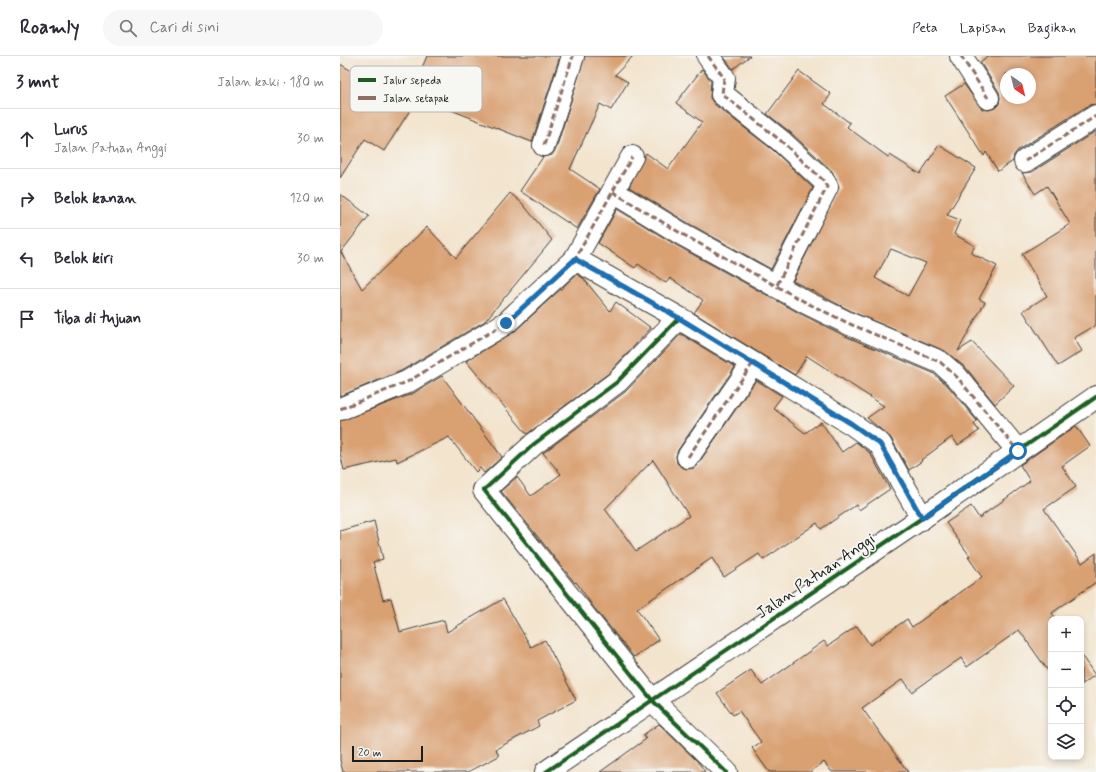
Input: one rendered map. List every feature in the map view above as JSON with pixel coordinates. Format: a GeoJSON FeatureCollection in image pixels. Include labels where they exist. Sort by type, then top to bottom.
{"type":"FeatureCollection","features":[{"type":"Feature","properties":{"kind":"street"},"geometry":{"type":"LineString","coordinates":[[544,145],[573,56]]}},
{"type":"Feature","properties":{"kind":"street"},"geometry":{"type":"LineString","coordinates":[[708,56],[724,78],[722,94],[781,141],[823,180],[827,187],[777,285]]}},
{"type":"Feature","properties":{"kind":"street"},"geometry":{"type":"LineString","coordinates":[[961,56],[988,98]]}},
{"type":"Feature","properties":{"kind":"street"},"geometry":{"type":"LineString","coordinates":[[1025,161],[1096,116]]}},
{"type":"Feature","properties":{"kind":"street"},"geometry":{"type":"LineString","coordinates":[[340,409],[407,382],[506,323],[575,259],[632,157]]}},
{"type":"Feature","properties":{"kind":"street"},"geometry":{"type":"LineString","coordinates":[[613,192],[682,234],[850,324],[947,366],[1018,451]]}},
{"type":"Feature","properties":{"kind":"street"},"geometry":{"type":"LineString","coordinates":[[575,259],[679,318],[852,424],[880,444],[922,518]]}},
{"type":"Feature","properties":{"kind":"street"},"geometry":{"type":"LineString","coordinates":[[679,318],[618,382],[534,444],[484,490],[652,700],[726,772]]}},
{"type":"Feature","properties":{"kind":"street"},"geometry":{"type":"LineString","coordinates":[[688,457],[753,363]]}},
{"type":"Feature","properties":{"kind":"street","name":"Jalan Patuan Anggi"},"geometry":{"type":"LineString","coordinates":[[546,772],[922,518],[1096,397]]}},
{"type":"Feature","properties":{"kind":"building"},"geometry":{"type":"Polygon","coordinates":[[[427,56],[560,56],[532,142],[456,112],[482,112],[482,66],[423,66],[427,56]]]}},
{"type":"Feature","properties":{"kind":"building"},"geometry":{"type":"Polygon","coordinates":[[[585,56],[633,56],[615,75],[628,82],[611,110],[600,104],[570,169],[600,189],[577,229],[520,191],[543,157],[552,155],[556,149],[585,56]]]}},
{"type":"Feature","properties":{"kind":"building"},"geometry":{"type":"Polygon","coordinates":[[[723,56],[750,56],[733,69],[723,56]]]}},
{"type":"Feature","properties":{"kind":"building"},"geometry":{"type":"Polygon","coordinates":[[[988,56],[1096,56],[1096,104],[1089,105],[1018,150],[1014,155],[1013,161],[998,171],[986,152],[984,156],[945,96],[964,84],[982,109],[989,110],[995,108],[999,104],[999,92],[980,62],[988,56]]]}},
{"type":"Feature","properties":{"kind":"building"},"geometry":{"type":"Polygon","coordinates":[[[340,64],[350,70],[350,112],[409,112],[384,151],[365,139],[340,178],[340,64]]]}},
{"type":"Feature","properties":{"kind":"building"},"geometry":{"type":"Polygon","coordinates":[[[702,69],[711,81],[710,98],[714,104],[773,150],[813,188],[771,269],[688,223],[629,187],[646,153],[668,169],[702,122],[676,103],[702,69]]]}},
{"type":"Feature","properties":{"kind":"building"},"geometry":{"type":"Polygon","coordinates":[[[799,71],[831,94],[824,104],[850,123],[847,127],[888,157],[890,155],[920,174],[939,145],[976,168],[947,215],[960,220],[954,234],[975,246],[971,253],[997,266],[979,299],[985,302],[958,351],[972,342],[1014,386],[995,404],[967,369],[945,351],[855,313],[793,281],[839,187],[832,171],[790,132],[767,114],[799,71]],[[891,249],[875,278],[908,296],[926,263],[891,249]]]}},
{"type":"Feature","properties":{"kind":"building"},"geometry":{"type":"Polygon","coordinates":[[[1096,131],[1096,325],[1074,338],[1082,351],[1058,366],[1023,311],[1047,296],[1022,254],[1070,224],[1047,186],[1035,194],[1022,173],[1032,172],[1096,131]]]}},
{"type":"Feature","properties":{"kind":"building"},"geometry":{"type":"Polygon","coordinates":[[[510,193],[522,203],[552,240],[485,321],[401,371],[340,396],[340,194],[369,216],[341,252],[362,289],[427,227],[456,258],[510,193]]]}},
{"type":"Feature","properties":{"kind":"building"},"geometry":{"type":"Polygon","coordinates":[[[617,209],[676,245],[801,314],[845,336],[933,373],[948,386],[977,421],[974,424],[979,431],[958,445],[952,437],[909,470],[891,438],[867,418],[884,406],[807,356],[795,375],[694,313],[703,300],[670,278],[666,283],[638,264],[635,268],[598,243],[617,209]]]}},
{"type":"Feature","properties":{"kind":"building"},"geometry":{"type":"Polygon","coordinates":[[[577,274],[583,278],[610,311],[616,302],[651,328],[609,373],[527,434],[466,361],[514,332],[577,274]]]}},
{"type":"Feature","properties":{"kind":"building"},"geometry":{"type":"Polygon","coordinates":[[[681,334],[735,367],[678,450],[676,456],[677,463],[681,467],[687,469],[694,468],[698,464],[756,380],[782,396],[773,408],[805,433],[821,422],[842,452],[856,442],[870,453],[890,489],[859,510],[856,505],[821,529],[817,523],[763,560],[759,554],[724,577],[712,558],[637,609],[659,640],[634,657],[592,605],[576,582],[575,583],[501,491],[517,477],[531,496],[561,474],[543,453],[625,392],[681,334]],[[653,460],[605,509],[636,551],[689,516],[653,460]]]}},
{"type":"Feature","properties":{"kind":"building"},"geometry":{"type":"Polygon","coordinates":[[[442,376],[502,457],[484,473],[480,468],[476,472],[449,437],[397,462],[396,458],[344,470],[340,453],[340,421],[412,394],[442,376]]]}},
{"type":"Feature","properties":{"kind":"building"},"geometry":{"type":"Polygon","coordinates":[[[1076,426],[1090,446],[1062,466],[1076,487],[1044,509],[1082,563],[1096,553],[1096,582],[1052,613],[1054,616],[1048,616],[1048,671],[1019,630],[967,667],[961,658],[912,692],[903,679],[862,708],[908,772],[832,772],[824,762],[810,772],[769,772],[752,748],[761,742],[739,711],[733,715],[717,693],[751,670],[762,685],[824,641],[828,646],[857,626],[870,645],[907,619],[912,627],[982,577],[968,557],[970,556],[946,523],[971,506],[979,518],[1030,481],[1020,465],[1076,426]]]}},
{"type":"Feature","properties":{"kind":"building"},"geometry":{"type":"Polygon","coordinates":[[[374,521],[383,559],[373,562],[383,600],[391,598],[400,632],[444,620],[447,632],[503,599],[531,647],[545,640],[576,700],[537,721],[539,726],[496,749],[499,756],[468,772],[343,772],[340,760],[340,531],[374,521]]]}},
{"type":"Feature","properties":{"kind":"building"},"geometry":{"type":"Polygon","coordinates":[[[1084,659],[1095,675],[1084,683],[1084,659]]]}},
{"type":"Feature","properties":{"kind":"building"},"geometry":{"type":"Polygon","coordinates":[[[659,724],[698,762],[705,772],[600,772],[646,739],[643,735],[659,724]]]}},
{"type":"Feature","properties":{"kind":"marked path"},"geometry":{"type":"LineString","coordinates":[[544,145],[573,56]]}},
{"type":"Feature","properties":{"kind":"marked path"},"geometry":{"type":"LineString","coordinates":[[708,56],[724,78],[722,94],[781,141],[823,180],[827,187],[777,285]]}},
{"type":"Feature","properties":{"kind":"marked path"},"geometry":{"type":"LineString","coordinates":[[961,56],[988,98]]}},
{"type":"Feature","properties":{"kind":"marked path"},"geometry":{"type":"LineString","coordinates":[[1025,161],[1096,116]]}},
{"type":"Feature","properties":{"kind":"marked path"},"geometry":{"type":"LineString","coordinates":[[340,409],[407,382],[506,323],[575,259],[632,157]]}},
{"type":"Feature","properties":{"kind":"marked path"},"geometry":{"type":"LineString","coordinates":[[613,192],[682,234],[807,303],[850,324],[940,362],[957,377],[1018,451]]}},
{"type":"Feature","properties":{"kind":"marked path"},"geometry":{"type":"LineString","coordinates":[[575,259],[679,318],[852,424],[880,444],[922,518]]}},
{"type":"Feature","properties":{"kind":"marked path"},"geometry":{"type":"LineString","coordinates":[[688,457],[753,363]]}},
{"type":"Feature","properties":{"kind":"cycle path"},"geometry":{"type":"LineString","coordinates":[[679,318],[617,382],[534,444],[484,490],[652,700],[726,772]]}},
{"type":"Feature","properties":{"kind":"cycle path"},"geometry":{"type":"LineString","coordinates":[[546,772],[922,518],[1096,397]]}},
{"type":"Feature","properties":{"kind":"route"},"geometry":{"type":"LineString","coordinates":[[506,323],[575,259],[679,318],[852,424],[880,444],[922,518],[1018,451]]}}]}
